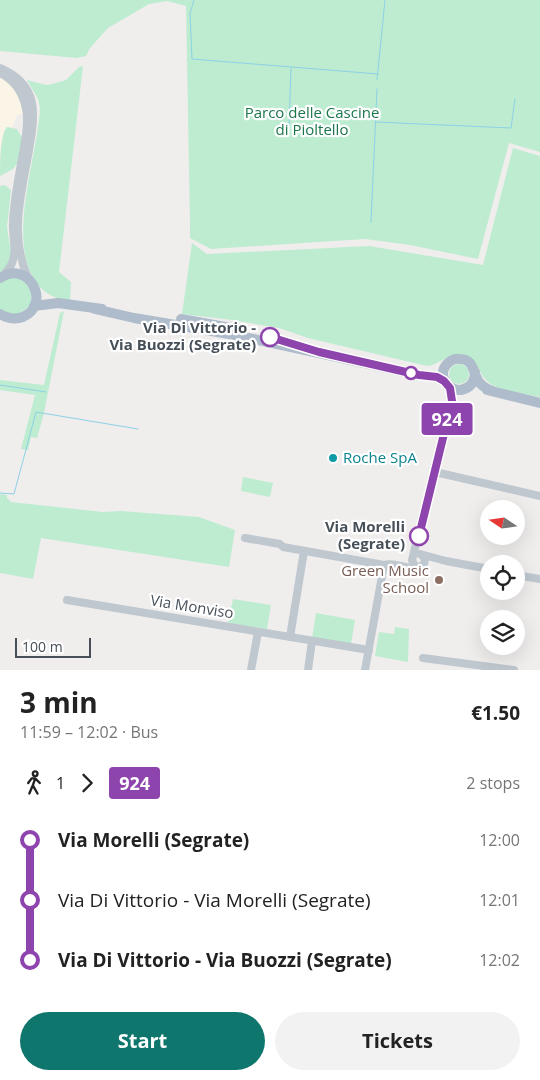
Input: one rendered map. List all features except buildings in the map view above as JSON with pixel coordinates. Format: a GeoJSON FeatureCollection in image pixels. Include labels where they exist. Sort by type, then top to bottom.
{"type":"FeatureCollection","features":[{"type":"Feature","properties":{"kind":"main road"},"geometry":{"type":"LineString","coordinates":[[2,277],[17,274],[28,278],[35,289],[58,303],[319,352],[419,375],[437,377],[447,384],[464,390],[477,388],[540,403]]}},
{"type":"Feature","properties":{"kind":"main road"},"geometry":{"type":"LineString","coordinates":[[0,314],[9,318],[20,318],[27,314],[34,306],[36,298],[35,289]]}},
{"type":"Feature","properties":{"kind":"main road"},"geometry":{"type":"LineString","coordinates":[[34,306],[58,303]]}},
{"type":"Feature","properties":{"kind":"main road"},"geometry":{"type":"LineString","coordinates":[[419,375],[431,373],[452,360],[461,359],[470,363],[479,382],[492,391]]}},
{"type":"Feature","properties":{"kind":"main road"},"geometry":{"type":"LineString","coordinates":[[445,366],[443,373],[447,384]]}},
{"type":"Feature","properties":{"kind":"main road"},"geometry":{"type":"LineString","coordinates":[[464,390],[473,383],[475,372]]}},
{"type":"Feature","properties":{"kind":"street"},"geometry":{"type":"LineString","coordinates":[[0,68],[21,82],[26,88],[33,105],[33,124],[18,223],[20,253],[28,278]]}},
{"type":"Feature","properties":{"kind":"street"},"geometry":{"type":"LineString","coordinates":[[0,73],[17,86],[24,99],[27,114],[26,132],[13,212],[15,253],[11,265],[2,277]]}},
{"type":"Feature","properties":{"kind":"street"},"geometry":{"type":"LineString","coordinates":[[447,384],[452,401]]}},
{"type":"Feature","properties":{"kind":"street"},"geometry":{"type":"LineString","coordinates":[[418,560],[418,541],[452,401],[456,394],[464,390]]}},
{"type":"Feature","properties":{"kind":"street"},"geometry":{"type":"LineString","coordinates":[[434,472],[540,496]]}},
{"type":"Feature","properties":{"kind":"street"},"geometry":{"type":"LineString","coordinates":[[245,538],[280,544],[283,547],[384,565],[409,568],[418,560],[446,561],[480,567]]}},
{"type":"Feature","properties":{"kind":"street"},"geometry":{"type":"LineString","coordinates":[[290,637],[304,551]]}},
{"type":"Feature","properties":{"kind":"street"},"geometry":{"type":"LineString","coordinates":[[365,670],[384,565]]}},
{"type":"Feature","properties":{"kind":"street"},"geometry":{"type":"LineString","coordinates":[[525,576],[540,579]]}},
{"type":"Feature","properties":{"kind":"street","name":"Via Monviso"},"geometry":{"type":"LineString","coordinates":[[67,600],[369,650]]}},
{"type":"Feature","properties":{"kind":"street"},"geometry":{"type":"LineString","coordinates":[[251,670],[258,632]]}},
{"type":"Feature","properties":{"kind":"street"},"geometry":{"type":"LineString","coordinates":[[308,670],[312,641]]}},
{"type":"Feature","properties":{"kind":"street"},"geometry":{"type":"LineString","coordinates":[[423,658],[514,670]]}},
{"type":"Feature","properties":{"kind":"shaded area"},"geometry":{"type":"Polygon","coordinates":[[[0,76],[20,96],[24,113],[17,115],[12,127],[4,130],[0,153],[0,76]]]}},
{"type":"Feature","properties":{"kind":"green space","name":"Parco delle Cascine di Pioltello"},"geometry":{"type":"Polygon","coordinates":[[[0,0],[540,0],[540,152],[509,143],[478,259],[410,245],[365,239],[211,249],[190,238],[186,6],[167,1],[149,4],[108,28],[90,48],[86,56],[77,58],[0,51],[0,0]]]}},
{"type":"Feature","properties":{"kind":"green space"},"geometry":{"type":"Polygon","coordinates":[[[83,66],[59,272],[71,282],[70,301],[52,296],[42,289],[30,272],[25,252],[23,228],[25,203],[40,108],[38,99],[27,80],[46,85],[52,84],[66,80],[79,67],[83,66]]]}},
{"type":"Feature","properties":{"kind":"green space"},"geometry":{"type":"Polygon","coordinates":[[[7,127],[17,129],[22,138],[18,162],[13,169],[0,176],[2,143],[7,127]]]}},
{"type":"Feature","properties":{"kind":"green space"},"geometry":{"type":"Polygon","coordinates":[[[513,148],[540,156],[540,397],[505,390],[493,385],[484,378],[474,361],[465,355],[455,354],[427,366],[308,338],[279,328],[182,314],[192,243],[207,254],[369,246],[483,265],[513,148]]]}},
{"type":"Feature","properties":{"kind":"green space"},"geometry":{"type":"Polygon","coordinates":[[[5,185],[11,190],[7,227],[11,252],[9,263],[0,273],[0,186],[5,185]]]}},
{"type":"Feature","properties":{"kind":"green space"},"geometry":{"type":"Polygon","coordinates":[[[15,276],[32,286],[31,305],[16,316],[0,310],[0,282],[15,276]]]}},
{"type":"Feature","properties":{"kind":"green space"},"geometry":{"type":"Polygon","coordinates":[[[64,311],[44,413],[37,438],[31,437],[28,450],[21,449],[35,395],[0,390],[0,380],[44,385],[60,313],[64,311]]]}},
{"type":"Feature","properties":{"kind":"green space"},"geometry":{"type":"Polygon","coordinates":[[[459,364],[466,367],[469,374],[466,381],[459,384],[452,381],[449,374],[452,367],[459,364]]]}},
{"type":"Feature","properties":{"kind":"green space"},"geometry":{"type":"Polygon","coordinates":[[[243,477],[273,483],[270,497],[241,491],[243,477]]]}},
{"type":"Feature","properties":{"kind":"green space"},"geometry":{"type":"Polygon","coordinates":[[[0,494],[7,495],[11,502],[103,512],[121,511],[199,517],[235,530],[229,567],[41,538],[33,579],[0,573],[0,494]]]}},
{"type":"Feature","properties":{"kind":"green space"},"geometry":{"type":"Polygon","coordinates":[[[233,599],[271,605],[267,629],[228,623],[233,599]]]}},
{"type":"Feature","properties":{"kind":"green space"},"geometry":{"type":"Polygon","coordinates":[[[316,613],[355,620],[351,644],[312,638],[316,613]]]}},
{"type":"Feature","properties":{"kind":"green space"},"geometry":{"type":"Polygon","coordinates":[[[395,627],[409,629],[408,662],[375,656],[379,632],[394,634],[395,627]]]}},
{"type":"Feature","properties":{"kind":"waterway"},"geometry":{"type":"LineString","coordinates":[[194,0],[190,13],[192,59],[378,74]]}},
{"type":"Feature","properties":{"kind":"waterway"},"geometry":{"type":"LineString","coordinates":[[377,80],[385,0]]}},
{"type":"Feature","properties":{"kind":"waterway"},"geometry":{"type":"LineString","coordinates":[[289,126],[291,68]]}},
{"type":"Feature","properties":{"kind":"waterway"},"geometry":{"type":"LineString","coordinates":[[371,222],[377,89]]}},
{"type":"Feature","properties":{"kind":"waterway"},"geometry":{"type":"LineString","coordinates":[[375,122],[511,128],[515,99]]}},
{"type":"Feature","properties":{"kind":"waterway"},"geometry":{"type":"LineString","coordinates":[[0,385],[46,392]]}},
{"type":"Feature","properties":{"kind":"waterway"},"geometry":{"type":"LineString","coordinates":[[0,493],[14,494],[36,412],[138,429]]}},
{"type":"Feature","properties":{"kind":"bus line","name":"924"},"geometry":{"type":"LineString","coordinates":[[270,337],[319,352],[419,375],[437,377],[450,388],[452,401],[419,536]]}},
{"type":"Feature","properties":{"kind":"place","name":"Via Di Vittorio - Via Buozzi (Segrate)"},"geometry":{"type":"Point","coordinates":[270,337]}},
{"type":"Feature","properties":{"kind":"place","name":"Roche SpA"},"geometry":{"type":"Point","coordinates":[333,458]}},
{"type":"Feature","properties":{"kind":"place","name":"Via Morelli (Segrate)"},"geometry":{"type":"Point","coordinates":[419,536]}},
{"type":"Feature","properties":{"kind":"place","name":"Green Music School"},"geometry":{"type":"Point","coordinates":[439,580]}}]}
